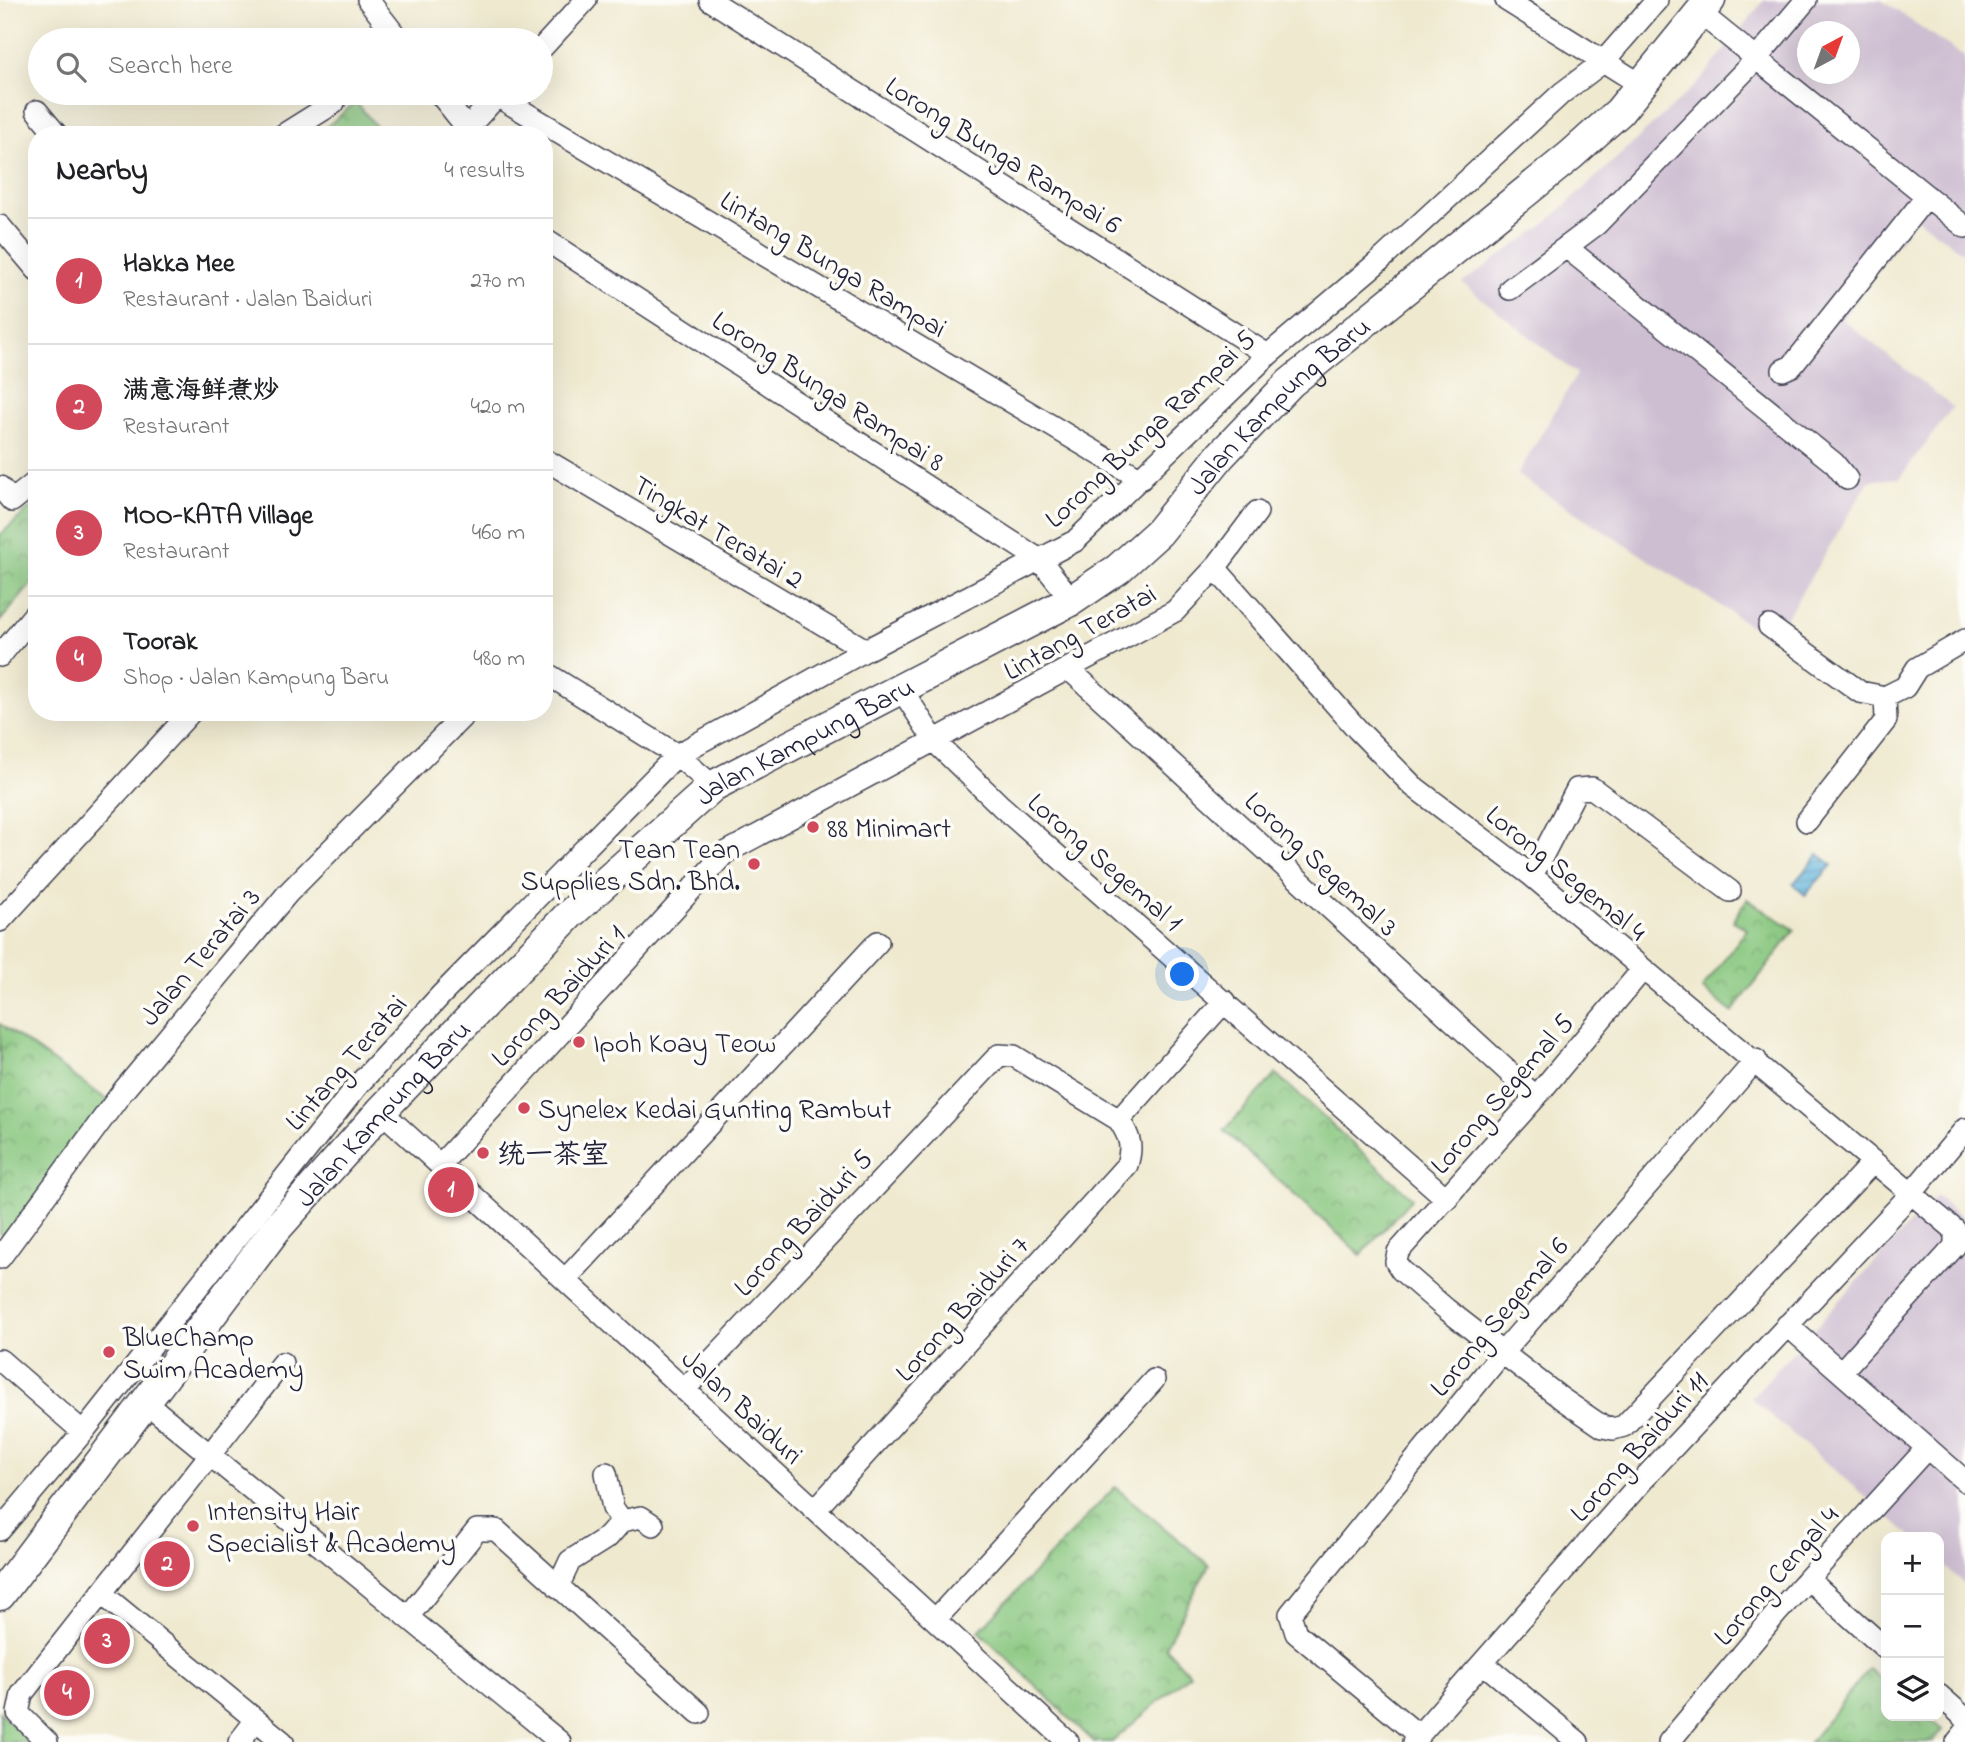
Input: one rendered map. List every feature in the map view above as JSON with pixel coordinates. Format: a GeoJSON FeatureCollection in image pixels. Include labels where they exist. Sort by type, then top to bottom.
{"type":"FeatureCollection","features":[{"type":"Feature","properties":{"kind":"street"},"geometry":{"type":"LineString","coordinates":[[368,0],[390,28]]}},
{"type":"Feature","properties":{"kind":"street"},"geometry":{"type":"LineString","coordinates":[[553,35],[586,0]]}},
{"type":"Feature","properties":{"kind":"street","name":"Lorong Bunga Rampai 6"},"geometry":{"type":"LineString","coordinates":[[710,0],[1268,355]]}},
{"type":"Feature","properties":{"kind":"street"},"geometry":{"type":"LineString","coordinates":[[1506,0],[1643,86]]}},
{"type":"Feature","properties":{"kind":"street","name":"Lorong Bunga Rampai 5"},"geometry":{"type":"LineString","coordinates":[[677,755],[866,650],[1075,541],[1268,355],[1384,257],[1562,93],[1603,62],[1657,0]]}},
{"type":"Feature","properties":{"kind":"street"},"geometry":{"type":"LineString","coordinates":[[1510,289],[1597,224],[1756,58],[1806,0]]}},
{"type":"Feature","properties":{"kind":"street"},"geometry":{"type":"LineString","coordinates":[[1705,7],[1756,58],[1965,226]]}},
{"type":"Feature","properties":{"kind":"street","name":"Jalan Kampung Baru"},"geometry":{"type":"LineString","coordinates":[[0,1595],[276,1228],[381,1111],[569,915],[713,786],[1072,600],[1118,569],[1159,532],[1222,455],[1290,383],[1572,155],[1643,86],[1705,7]]}},
{"type":"Feature","properties":{"kind":"street"},"geometry":{"type":"LineString","coordinates":[[297,126],[331,105]]}},
{"type":"Feature","properties":{"kind":"street"},"geometry":{"type":"LineString","coordinates":[[447,105],[460,126]]}},
{"type":"Feature","properties":{"kind":"street"},"geometry":{"type":"LineString","coordinates":[[469,126],[488,105]]}},
{"type":"Feature","properties":{"kind":"street","name":"Lintang Bunga Rampai"},"geometry":{"type":"LineString","coordinates":[[516,105],[551,126]]}},
{"type":"Feature","properties":{"kind":"street"},"geometry":{"type":"LineString","coordinates":[[37,111],[50,126]]}},
{"type":"Feature","properties":{"kind":"street","name":"Lintang Bunga Rampai"},"geometry":{"type":"LineString","coordinates":[[553,127],[1141,479]]}},
{"type":"Feature","properties":{"kind":"street"},"geometry":{"type":"LineString","coordinates":[[1783,370],[1792,366],[1927,196]]}},
{"type":"Feature","properties":{"kind":"street"},"geometry":{"type":"LineString","coordinates":[[0,226],[28,260]]}},
{"type":"Feature","properties":{"kind":"street","name":"Lorong Bunga Rampai 8"},"geometry":{"type":"LineString","coordinates":[[553,245],[1040,561],[1072,600]]}},
{"type":"Feature","properties":{"kind":"street"},"geometry":{"type":"LineString","coordinates":[[1566,247],[1834,463],[1847,479]]}},
{"type":"Feature","properties":{"kind":"street","name":"Tingkat Teratai 2"},"geometry":{"type":"LineString","coordinates":[[553,464],[866,650]]}},
{"type":"Feature","properties":{"kind":"street"},"geometry":{"type":"LineString","coordinates":[[0,487],[12,501],[28,488]]}},
{"type":"Feature","properties":{"kind":"street","name":"Lintang Teratai"},"geometry":{"type":"LineString","coordinates":[[936,743],[1175,611],[1215,568],[1257,512]]}},
{"type":"Feature","properties":{"kind":"street","name":"Lorong Segemal 4"},"geometry":{"type":"LineString","coordinates":[[1215,568],[1358,730],[1413,786],[1532,876],[1756,1060],[1955,1230],[1955,1246],[1841,1372]]}},
{"type":"Feature","properties":{"kind":"street"},"geometry":{"type":"LineString","coordinates":[[0,656],[28,622]]}},
{"type":"Feature","properties":{"kind":"street"},"geometry":{"type":"LineString","coordinates":[[1769,626],[1860,692],[1885,697],[1905,687],[1917,668],[1965,640]]}},
{"type":"Feature","properties":{"kind":"street","name":"Lorong Segemal 3"},"geometry":{"type":"LineString","coordinates":[[1070,670],[1536,1097]]}},
{"type":"Feature","properties":{"kind":"street"},"geometry":{"type":"LineString","coordinates":[[553,678],[677,755],[713,786]]}},
{"type":"Feature","properties":{"kind":"street","name":"Lorong Segemal 1"},"geometry":{"type":"LineString","coordinates":[[902,690],[936,743],[1021,824],[1447,1199]]}},
{"type":"Feature","properties":{"kind":"street"},"geometry":{"type":"LineString","coordinates":[[1807,821],[1886,720],[1885,697]]}},
{"type":"Feature","properties":{"kind":"street"},"geometry":{"type":"LineString","coordinates":[[0,921],[183,721]]}},
{"type":"Feature","properties":{"kind":"street","name":"Jalan Teratai 3"},"geometry":{"type":"LineString","coordinates":[[0,1258],[123,1091],[288,893],[458,721]]}},
{"type":"Feature","properties":{"kind":"street","name":"Lorong Baiduri 1"},"geometry":{"type":"LineString","coordinates":[[440,1165],[725,853],[936,743]]}},
{"type":"Feature","properties":{"kind":"street","name":"Lintang Teratai"},"geometry":{"type":"LineString","coordinates":[[0,1530],[83,1432],[358,1084],[460,975],[677,755]]}},
{"type":"Feature","properties":{"kind":"street"},"geometry":{"type":"LineString","coordinates":[[1532,876],[1577,789],[1592,788],[1730,891]]}},
{"type":"Feature","properties":{"kind":"street"},"geometry":{"type":"LineString","coordinates":[[565,1280],[878,942]]}},
{"type":"Feature","properties":{"kind":"street","name":"Lorong Segemal 5"},"geometry":{"type":"LineString","coordinates":[[1502,1353],[1401,1270],[1395,1262],[1398,1252],[1536,1097],[1643,969]]}},
{"type":"Feature","properties":{"kind":"street"},"geometry":{"type":"LineString","coordinates":[[1124,1128],[1225,1001]]}},
{"type":"Feature","properties":{"kind":"street","name":"Lorong Baiduri 5"},"geometry":{"type":"LineString","coordinates":[[684,1390],[999,1055],[1014,1056],[1124,1128]]}},
{"type":"Feature","properties":{"kind":"street","name":"Lorong Segemal 6"},"geometry":{"type":"LineString","coordinates":[[1416,1739],[1296,1633],[1290,1614],[1502,1353],[1756,1060]]}},
{"type":"Feature","properties":{"kind":"street","name":"Jalan Baiduri"},"geometry":{"type":"LineString","coordinates":[[381,1111],[1068,1742]]}},
{"type":"Feature","properties":{"kind":"street","name":"Lorong Baiduri 7"},"geometry":{"type":"LineString","coordinates":[[815,1510],[1127,1165],[1132,1149],[1124,1128]]}},
{"type":"Feature","properties":{"kind":"street","name":"Lorong Baiduri 11"},"geometry":{"type":"LineString","coordinates":[[1416,1739],[1649,1474],[1911,1194],[1965,1129]]}},
{"type":"Feature","properties":{"kind":"street"},"geometry":{"type":"LineString","coordinates":[[1502,1353],[1603,1427],[1624,1426],[1873,1162]]}},
{"type":"Feature","properties":{"kind":"street"},"geometry":{"type":"LineString","coordinates":[[1787,1325],[1965,1481]]}},
{"type":"Feature","properties":{"kind":"street"},"geometry":{"type":"LineString","coordinates":[[0,1360],[83,1432]]}},
{"type":"Feature","properties":{"kind":"street"},"geometry":{"type":"LineString","coordinates":[[47,1742],[18,1713],[22,1694],[282,1363]]}},
{"type":"Feature","properties":{"kind":"street"},"geometry":{"type":"LineString","coordinates":[[935,1620],[1154,1381]]}},
{"type":"Feature","properties":{"kind":"street"},"geometry":{"type":"LineString","coordinates":[[144,1401],[560,1742]]}},
{"type":"Feature","properties":{"kind":"street","name":"Lorong Cengal 4"},"geometry":{"type":"LineString","coordinates":[[1669,1742],[1808,1579],[1927,1448]]}},
{"type":"Feature","properties":{"kind":"street"},"geometry":{"type":"LineString","coordinates":[[606,1473],[613,1508],[622,1521]]}},
{"type":"Feature","properties":{"kind":"street"},"geometry":{"type":"LineString","coordinates":[[558,1587],[570,1562],[608,1537],[622,1521],[634,1516],[653,1525]]}},
{"type":"Feature","properties":{"kind":"street"},"geometry":{"type":"LineString","coordinates":[[408,1617],[477,1530],[495,1530],[699,1713]]}},
{"type":"Feature","properties":{"kind":"street"},"geometry":{"type":"LineString","coordinates":[[534,1566],[542,1560],[570,1562]]}},
{"type":"Feature","properties":{"kind":"street"},"geometry":{"type":"LineString","coordinates":[[1808,1579],[1881,1645]]}},
{"type":"Feature","properties":{"kind":"street"},"geometry":{"type":"LineString","coordinates":[[101,1593],[283,1742]]}},
{"type":"Feature","properties":{"kind":"street"},"geometry":{"type":"LineString","coordinates":[[1483,1663],[1578,1742]]}},
{"type":"Feature","properties":{"kind":"street"},"geometry":{"type":"LineString","coordinates":[[1944,1699],[1965,1718]]}},
{"type":"Feature","properties":{"kind":"street"},"geometry":{"type":"LineString","coordinates":[[239,1742],[257,1720]]}},
{"type":"Feature","properties":{"kind":"street"},"geometry":{"type":"LineString","coordinates":[[1956,1742],[1965,1732]]}},
{"type":"Feature","properties":{"kind":"shaded area"},"geometry":{"type":"Polygon","coordinates":[[[1764,0],[1881,0],[1965,57],[1965,254],[1916,218],[1842,319],[1953,407],[1900,478],[1869,481],[1773,640],[1517,475],[1577,374],[1462,283],[1544,225],[1700,81],[1764,0]]]}},
{"type":"Feature","properties":{"kind":"shaded area"},"geometry":{"type":"Polygon","coordinates":[[[1936,1195],[1965,1220],[1965,1585],[1944,1566],[1944,1532],[1906,1532],[1751,1398],[1936,1195]]]}},
{"type":"Feature","properties":{"kind":"green space"},"geometry":{"type":"Polygon","coordinates":[[[352,105],[358,105],[376,126],[328,126],[352,105]]]}},
{"type":"Feature","properties":{"kind":"green space"},"geometry":{"type":"Polygon","coordinates":[[[28,510],[28,588],[0,621],[0,535],[28,510]]]}},
{"type":"Feature","properties":{"kind":"green space"},"geometry":{"type":"Polygon","coordinates":[[[1747,899],[1795,930],[1732,1012],[1702,989],[1747,929],[1733,921],[1747,899]]]}},
{"type":"Feature","properties":{"kind":"green space"},"geometry":{"type":"Polygon","coordinates":[[[0,1024],[113,1104],[8,1240],[0,1233],[0,1024]]]}},
{"type":"Feature","properties":{"kind":"green space"},"geometry":{"type":"Polygon","coordinates":[[[1276,1074],[1412,1198],[1361,1255],[1224,1131],[1276,1074]]]}},
{"type":"Feature","properties":{"kind":"green space"},"geometry":{"type":"Polygon","coordinates":[[[1115,1487],[1209,1565],[1165,1647],[1190,1674],[1112,1742],[1094,1742],[979,1631],[1115,1487]]]}},
{"type":"Feature","properties":{"kind":"green space"},"geometry":{"type":"Polygon","coordinates":[[[1869,1669],[1881,1680],[1881,1721],[1932,1721],[1943,1730],[1933,1742],[1810,1742],[1869,1669]]]}},
{"type":"Feature","properties":{"kind":"green space"},"geometry":{"type":"Polygon","coordinates":[[[0,1712],[29,1742],[0,1742],[0,1712]]]}},
{"type":"Feature","properties":{"kind":"water"},"geometry":{"type":"Polygon","coordinates":[[[1819,854],[1832,865],[1805,895],[1793,884],[1819,854]]]}},
{"type":"Feature","properties":{"kind":"place","name":"88 Minimart"},"geometry":{"type":"Point","coordinates":[813,827]}},
{"type":"Feature","properties":{"kind":"place","name":"Tean Tean Supplies Sdn. Bhd."},"geometry":{"type":"Point","coordinates":[754,864]}},
{"type":"Feature","properties":{"kind":"place","name":"Ipoh Koay Teow"},"geometry":{"type":"Point","coordinates":[579,1042]}},
{"type":"Feature","properties":{"kind":"place","name":"Synelex Kedai Gunting Rambut"},"geometry":{"type":"Point","coordinates":[524,1108]}},
{"type":"Feature","properties":{"kind":"place","name":"统一茶室"},"geometry":{"type":"Point","coordinates":[483,1153]}},
{"type":"Feature","properties":{"kind":"place","name":"Hakka Mee"},"geometry":{"type":"Point","coordinates":[451,1190]}},
{"type":"Feature","properties":{"kind":"place","name":"BlueChamp Swim Academy"},"geometry":{"type":"Point","coordinates":[109,1352]}},
{"type":"Feature","properties":{"kind":"place","name":"Intensity Hair Specialist & Academy"},"geometry":{"type":"Point","coordinates":[193,1526]}},
{"type":"Feature","properties":{"kind":"place","name":"满意海鲜煮炒"},"geometry":{"type":"Point","coordinates":[167,1564]}},
{"type":"Feature","properties":{"kind":"place","name":"MOO-KATA Village"},"geometry":{"type":"Point","coordinates":[107,1641]}},
{"type":"Feature","properties":{"kind":"place","name":"Toorak"},"geometry":{"type":"Point","coordinates":[67,1693]}}]}
